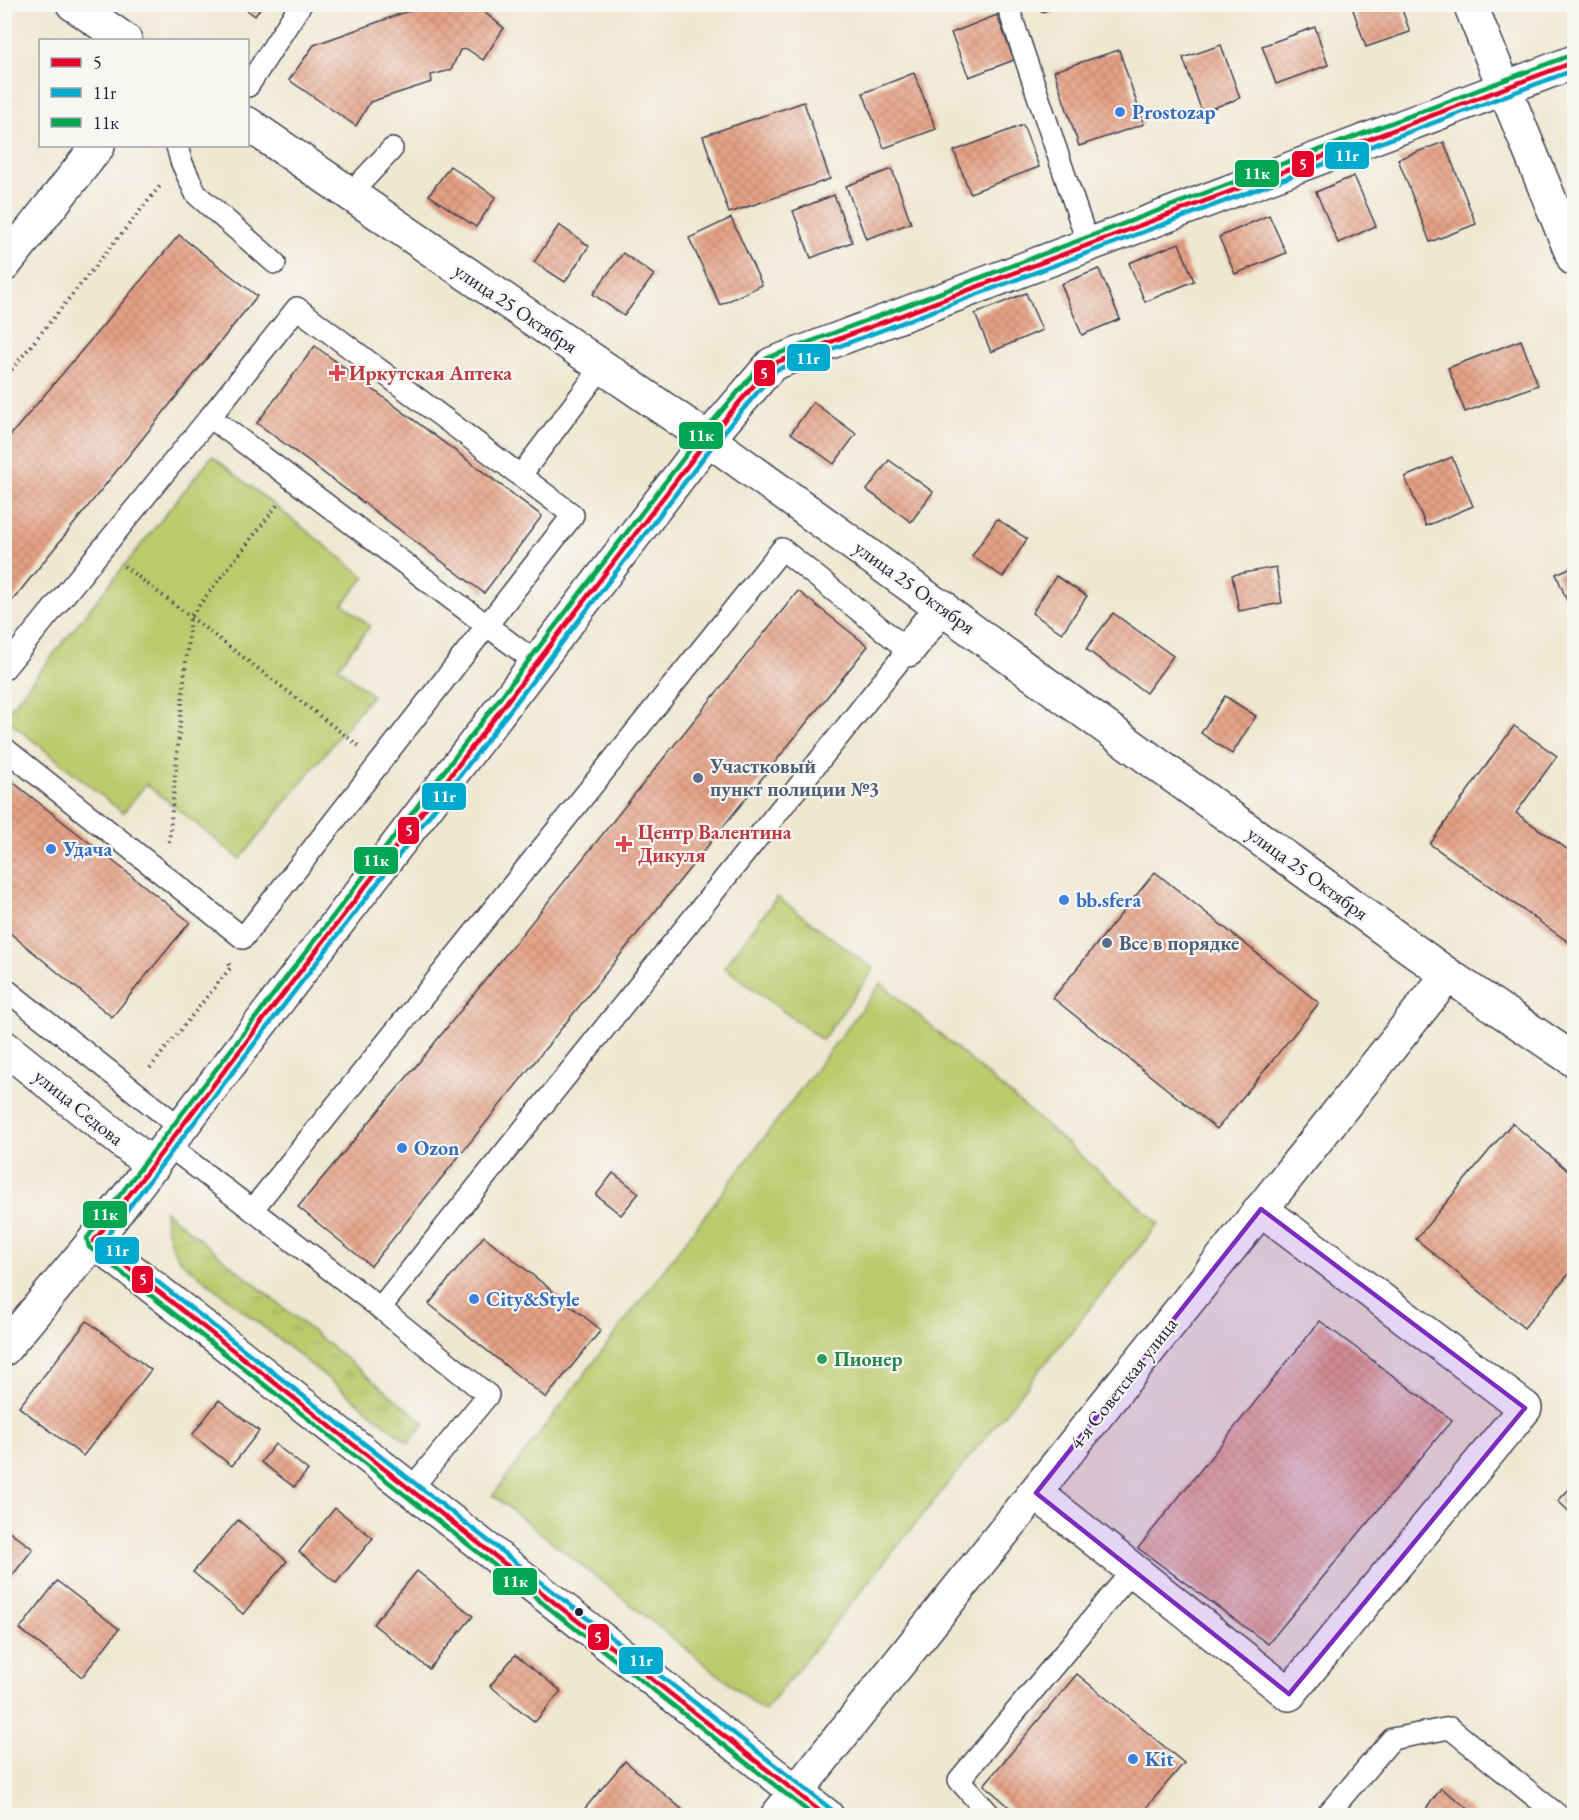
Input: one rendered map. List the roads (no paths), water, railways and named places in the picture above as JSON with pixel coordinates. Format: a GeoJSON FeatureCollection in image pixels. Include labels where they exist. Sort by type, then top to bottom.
{"type":"FeatureCollection","features":[{"type":"Feature","properties":{"kind":"street"},"geometry":{"type":"LineString","coordinates":[[73,4],[124,39]]}},
{"type":"Feature","properties":{"kind":"street"},"geometry":{"type":"LineString","coordinates":[[1470,4],[1575,259]]}},
{"type":"Feature","properties":{"kind":"street"},"geometry":{"type":"LineString","coordinates":[[4,1349],[94,1242],[168,1147],[708,439],[772,363],[1575,62]]}},
{"type":"Feature","properties":{"kind":"street","name":"улица 25 Октября"},"geometry":{"type":"LineString","coordinates":[[249,125],[708,439],[942,606],[1448,975],[1575,1060]]}},
{"type":"Feature","properties":{"kind":"street"},"geometry":{"type":"LineString","coordinates":[[4,265],[97,147]]}},
{"type":"Feature","properties":{"kind":"street"},"geometry":{"type":"LineString","coordinates":[[908,650],[942,606]]}},
{"type":"Feature","properties":{"kind":"street","name":"4-я Советская улица"},"geometry":{"type":"LineString","coordinates":[[788,1804],[1448,975]]}},
{"type":"Feature","properties":{"kind":"street","name":"улица Седова"},"geometry":{"type":"LineString","coordinates":[[4,1047],[168,1147]]}},
{"type":"Feature","properties":{"kind":"street"},"geometry":{"type":"LineString","coordinates":[[1036,1493],[1289,1694],[1525,1408],[1261,1209]]}},
{"type":"Feature","properties":{"kind":"street"},"geometry":{"type":"LineString","coordinates":[[94,1242],[411,1489],[788,1804],[827,1815]]}},
{"type":"Feature","properties":{"kind":"lane"},"geometry":{"type":"LineString","coordinates":[[249,84],[301,4]]}},
{"type":"Feature","properties":{"kind":"lane"},"geometry":{"type":"LineString","coordinates":[[1007,4],[1088,244]]}},
{"type":"Feature","properties":{"kind":"lane"},"geometry":{"type":"LineString","coordinates":[[350,194],[392,149]]}},
{"type":"Feature","properties":{"kind":"lane"},"geometry":{"type":"LineString","coordinates":[[179,153],[196,194],[275,263]]}},
{"type":"Feature","properties":{"kind":"lane"},"geometry":{"type":"LineString","coordinates":[[4,669],[297,308],[573,514],[243,938],[4,748]]}},
{"type":"Feature","properties":{"kind":"lane"},"geometry":{"type":"LineString","coordinates":[[520,476],[602,367]]}},
{"type":"Feature","properties":{"kind":"lane"},"geometry":{"type":"LineString","coordinates":[[210,417],[538,664]]}},
{"type":"Feature","properties":{"kind":"lane"},"geometry":{"type":"LineString","coordinates":[[252,1210],[782,549],[908,650],[380,1308]]}},
{"type":"Feature","properties":{"kind":"lane"},"geometry":{"type":"LineString","coordinates":[[4,988],[132,1089],[168,1147],[380,1308],[488,1395],[411,1489]]}},
{"type":"Feature","properties":{"kind":"lane"},"geometry":{"type":"LineString","coordinates":[[991,1815],[958,1780],[1133,1570]]}},
{"type":"Feature","properties":{"kind":"lane"},"geometry":{"type":"LineString","coordinates":[[1326,1815],[1392,1739],[1450,1728],[1559,1815]]}},
{"type":"Feature","properties":{"kind":"place","name":"Prostozap"},"geometry":{"type":"Point","coordinates":[1120,112]}},
{"type":"Feature","properties":{"kind":"place","name":"Иркутская Аптека"},"geometry":{"type":"Point","coordinates":[337,373]}},
{"type":"Feature","properties":{"kind":"place","name":"Участковый пункт полиции №3"},"geometry":{"type":"Point","coordinates":[698,778]}},
{"type":"Feature","properties":{"kind":"place","name":"Центр Валентина Дикуля"},"geometry":{"type":"Point","coordinates":[624,844]}},
{"type":"Feature","properties":{"kind":"place","name":"Удача"},"geometry":{"type":"Point","coordinates":[51,849]}},
{"type":"Feature","properties":{"kind":"place","name":"bb.sfera"},"geometry":{"type":"Point","coordinates":[1064,900]}},
{"type":"Feature","properties":{"kind":"place","name":"Все в порядке"},"geometry":{"type":"Point","coordinates":[1107,943]}},
{"type":"Feature","properties":{"kind":"place","name":"Ozon"},"geometry":{"type":"Point","coordinates":[402,1148]}},
{"type":"Feature","properties":{"kind":"place","name":"City&Style"},"geometry":{"type":"Point","coordinates":[474,1299]}},
{"type":"Feature","properties":{"kind":"place","name":"Пионер"},"geometry":{"type":"Point","coordinates":[822,1359]}},
{"type":"Feature","properties":{"kind":"place","name":"Kit"},"geometry":{"type":"Point","coordinates":[1133,1759]}}]}
